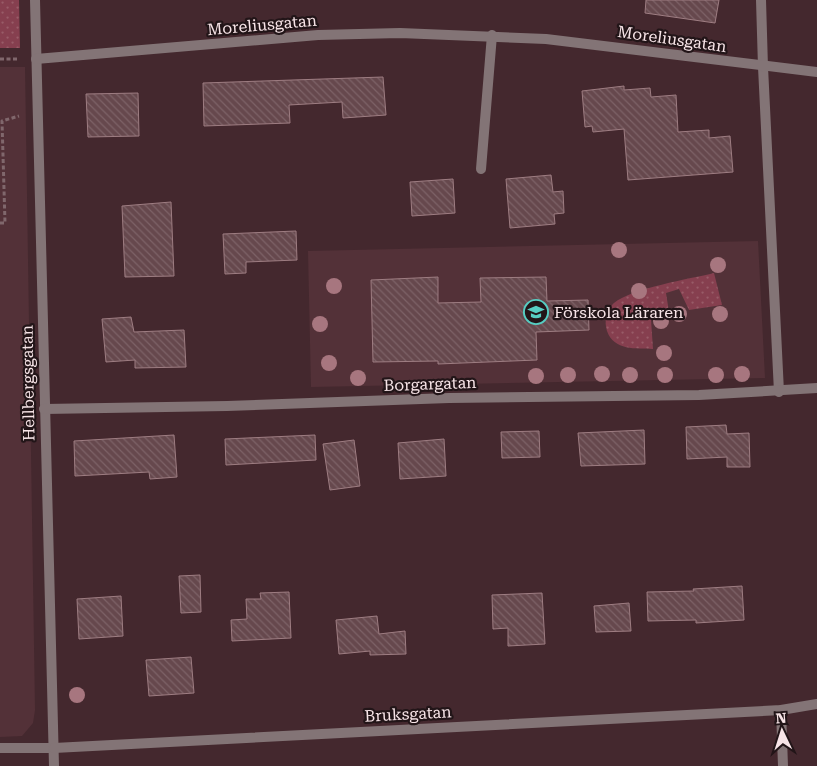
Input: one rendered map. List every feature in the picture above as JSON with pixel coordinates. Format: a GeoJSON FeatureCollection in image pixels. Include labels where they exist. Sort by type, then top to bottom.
{"type":"FeatureCollection","features":[{"type":"Feature","properties":{"kind":"street","name":"Hellbergsgatan"},"geometry":{"type":"LineString","coordinates":[[35,0],[54,766]]}},
{"type":"Feature","properties":{"kind":"street"},"geometry":{"type":"LineString","coordinates":[[761,0],[779,392]]}},
{"type":"Feature","properties":{"kind":"street","name":"Moreliusgatan"},"geometry":{"type":"LineString","coordinates":[[36,59],[318,35],[400,32],[492,35],[606,45],[764,67],[817,72]]}},
{"type":"Feature","properties":{"kind":"street"},"geometry":{"type":"LineString","coordinates":[[481,168],[492,35]]}},
{"type":"Feature","properties":{"kind":"street","name":"Borgargatan"},"geometry":{"type":"LineString","coordinates":[[44,409],[227,406],[440,398],[779,392],[817,388]]}},
{"type":"Feature","properties":{"kind":"street","name":"Bruksgatan"},"geometry":{"type":"LineString","coordinates":[[0,748],[54,748],[781,710],[817,704]]}},
{"type":"Feature","properties":{"kind":"street"},"geometry":{"type":"LineString","coordinates":[[781,710],[784,766]]}},
{"type":"Feature","properties":{"kind":"path"},"geometry":{"type":"LineString","coordinates":[[0,223],[5,223],[2,121],[37,110]]}},
{"type":"Feature","properties":{"kind":"shaded area"},"geometry":{"type":"Polygon","coordinates":[[[0,0],[19,0],[20,48],[0,48],[0,0]]]}},
{"type":"Feature","properties":{"kind":"shaded area"},"geometry":{"type":"Polygon","coordinates":[[[0,67],[25,67],[35,710],[33,723],[22,736],[0,737],[0,67]]]}},
{"type":"Feature","properties":{"kind":"shaded area","name":"Förskola Läraren"},"geometry":{"type":"Polygon","coordinates":[[[758,241],[765,378],[311,387],[308,251],[758,241]]]}},
{"type":"Feature","properties":{"kind":"shaded area"},"geometry":{"type":"Polygon","coordinates":[[[714,273],[722,305],[689,310],[679,289],[666,293],[669,312],[651,320],[653,349],[626,347],[615,342],[610,337],[606,327],[606,316],[611,306],[622,298],[647,288],[714,273]]]}},
{"type":"Feature","properties":{"kind":"building"},"geometry":{"type":"Polygon","coordinates":[[[646,0],[719,0],[715,23],[645,13],[646,0]]]}},
{"type":"Feature","properties":{"kind":"building"},"geometry":{"type":"Polygon","coordinates":[[[383,77],[386,115],[343,118],[342,102],[289,105],[290,123],[204,126],[203,83],[383,77]]]}},
{"type":"Feature","properties":{"kind":"building"},"geometry":{"type":"Polygon","coordinates":[[[624,86],[624,90],[650,88],[651,97],[676,95],[678,132],[709,130],[709,138],[730,136],[733,172],[628,180],[624,129],[593,132],[592,126],[585,127],[582,91],[624,86]]]}},
{"type":"Feature","properties":{"kind":"building"},"geometry":{"type":"Polygon","coordinates":[[[138,93],[139,136],[88,137],[86,94],[138,93]]]}},
{"type":"Feature","properties":{"kind":"building"},"geometry":{"type":"Polygon","coordinates":[[[551,175],[553,192],[563,191],[564,213],[554,214],[555,224],[510,228],[506,179],[551,175]]]}},
{"type":"Feature","properties":{"kind":"building"},"geometry":{"type":"Polygon","coordinates":[[[453,179],[455,213],[412,216],[410,182],[453,179]]]}},
{"type":"Feature","properties":{"kind":"building"},"geometry":{"type":"Polygon","coordinates":[[[171,202],[174,276],[125,277],[122,206],[171,202]]]}},
{"type":"Feature","properties":{"kind":"building"},"geometry":{"type":"Polygon","coordinates":[[[296,231],[297,260],[246,262],[246,273],[225,274],[223,234],[296,231]]]}},
{"type":"Feature","properties":{"kind":"building"},"geometry":{"type":"Polygon","coordinates":[[[438,277],[438,303],[481,302],[480,278],[546,277],[547,301],[588,300],[589,330],[536,332],[537,360],[438,364],[438,361],[373,362],[371,280],[438,277]]]}},
{"type":"Feature","properties":{"kind":"building"},"geometry":{"type":"Polygon","coordinates":[[[131,317],[134,332],[184,330],[186,367],[135,368],[135,360],[106,362],[102,319],[131,317]]]}},
{"type":"Feature","properties":{"kind":"building"},"geometry":{"type":"Polygon","coordinates":[[[726,425],[727,434],[749,433],[750,467],[727,467],[727,457],[687,459],[686,427],[726,425]]]}},
{"type":"Feature","properties":{"kind":"building"},"geometry":{"type":"Polygon","coordinates":[[[644,430],[645,464],[581,466],[578,433],[644,430]]]}},
{"type":"Feature","properties":{"kind":"building"},"geometry":{"type":"Polygon","coordinates":[[[539,431],[540,457],[502,458],[501,432],[539,431]]]}},
{"type":"Feature","properties":{"kind":"building"},"geometry":{"type":"Polygon","coordinates":[[[174,435],[177,477],[150,479],[149,472],[75,476],[74,441],[174,435]]]}},
{"type":"Feature","properties":{"kind":"building"},"geometry":{"type":"Polygon","coordinates":[[[315,435],[316,460],[226,465],[225,439],[315,435]]]}},
{"type":"Feature","properties":{"kind":"building"},"geometry":{"type":"Polygon","coordinates":[[[444,439],[446,476],[400,479],[398,443],[444,439]]]}},
{"type":"Feature","properties":{"kind":"building"},"geometry":{"type":"Polygon","coordinates":[[[354,440],[360,486],[330,490],[323,444],[354,440]]]}},
{"type":"Feature","properties":{"kind":"building"},"geometry":{"type":"Polygon","coordinates":[[[200,575],[201,612],[181,613],[179,576],[200,575]]]}},
{"type":"Feature","properties":{"kind":"building"},"geometry":{"type":"Polygon","coordinates":[[[742,586],[744,620],[696,623],[696,620],[648,621],[647,592],[694,591],[693,589],[742,586]]]}},
{"type":"Feature","properties":{"kind":"building"},"geometry":{"type":"Polygon","coordinates":[[[289,592],[291,638],[232,641],[231,620],[247,619],[246,599],[261,599],[260,593],[289,592]]]}},
{"type":"Feature","properties":{"kind":"building"},"geometry":{"type":"Polygon","coordinates":[[[542,593],[545,644],[508,646],[508,628],[493,629],[492,595],[542,593]]]}},
{"type":"Feature","properties":{"kind":"building"},"geometry":{"type":"Polygon","coordinates":[[[121,596],[123,636],[79,639],[77,599],[121,596]]]}},
{"type":"Feature","properties":{"kind":"building"},"geometry":{"type":"Polygon","coordinates":[[[629,603],[631,631],[596,632],[594,606],[629,603]]]}},
{"type":"Feature","properties":{"kind":"building"},"geometry":{"type":"Polygon","coordinates":[[[377,616],[379,634],[405,631],[406,654],[370,655],[370,651],[339,654],[336,620],[377,616]]]}},
{"type":"Feature","properties":{"kind":"building"},"geometry":{"type":"Polygon","coordinates":[[[191,657],[194,693],[149,696],[146,660],[191,657]]]}},
{"type":"Feature","properties":{"kind":"place","name":"Förskola Läraren"},"geometry":{"type":"Point","coordinates":[536,312]}}]}
